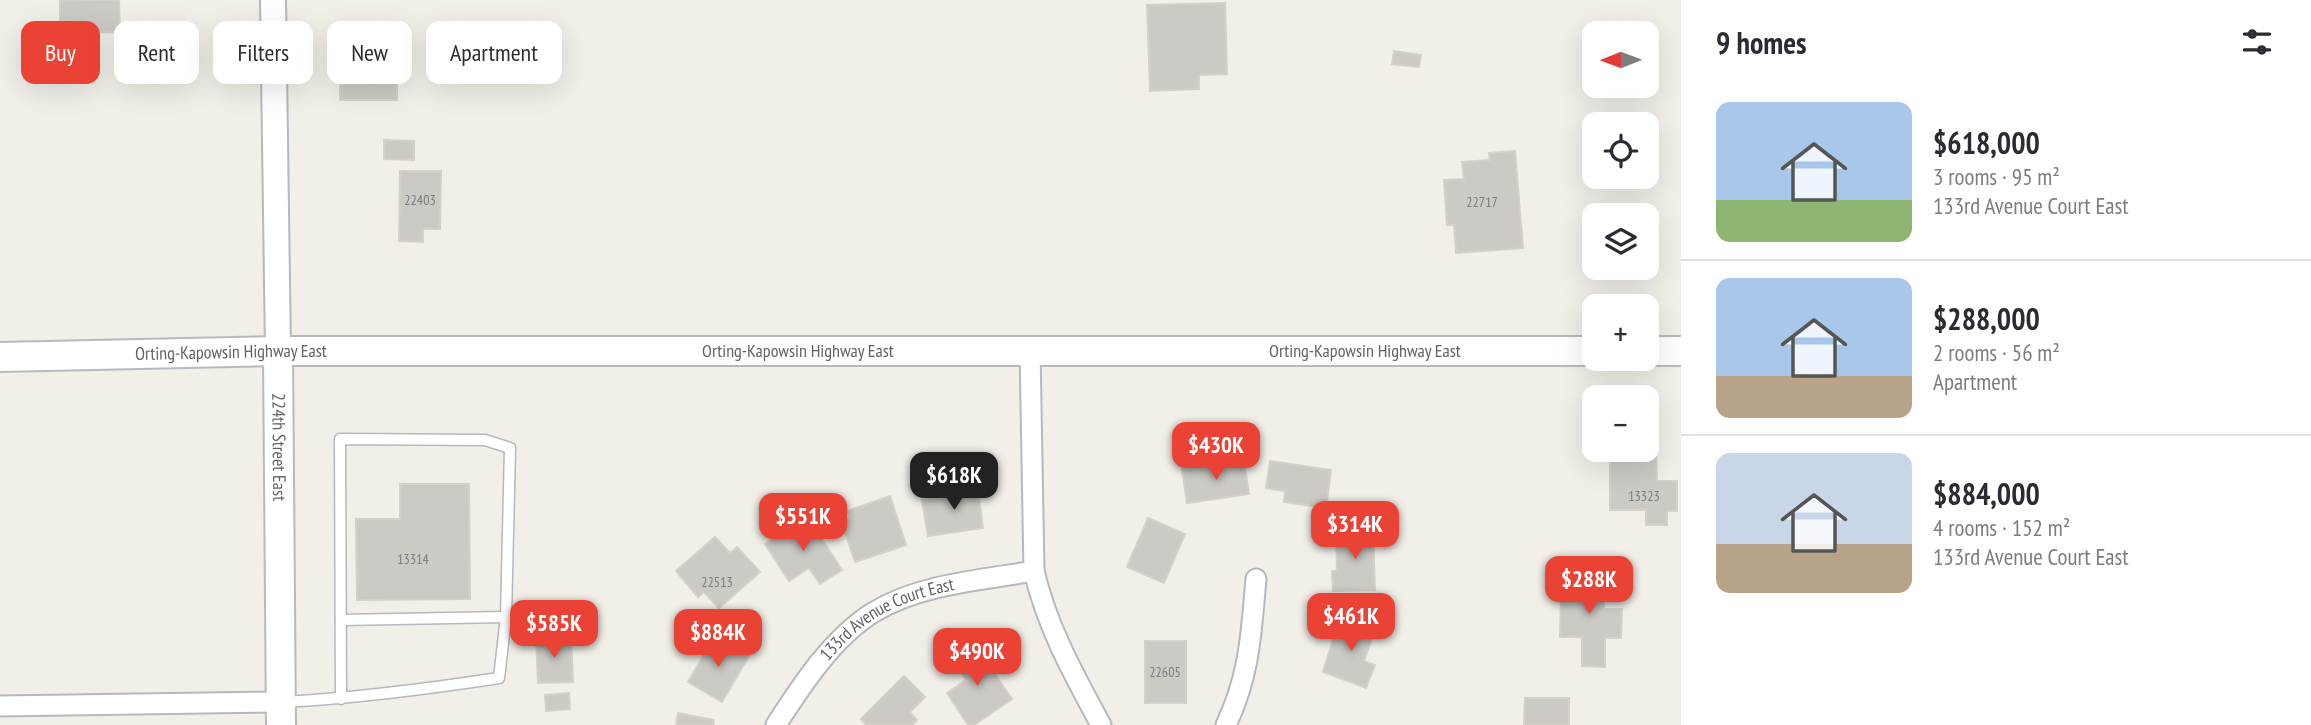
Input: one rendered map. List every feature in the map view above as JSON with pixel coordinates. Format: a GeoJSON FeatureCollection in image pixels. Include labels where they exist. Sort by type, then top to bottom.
{"type":"FeatureCollection","features":[{"type":"Feature","properties":{"kind":"main road","name":"Orting-Kapowsin Highway East"},"geometry":{"type":"LineString","coordinates":[[0,357],[278,351],[1582,351]]}},
{"type":"Feature","properties":{"kind":"main road","name":"224th Street East"},"geometry":{"type":"LineString","coordinates":[[278,351],[281,713]]}},
{"type":"Feature","properties":{"kind":"main road"},"geometry":{"type":"LineString","coordinates":[[1659,351],[1681,351]]}},
{"type":"Feature","properties":{"kind":"street","name":"224th Street East"},"geometry":{"type":"LineString","coordinates":[[273,0],[278,351]]}},
{"type":"Feature","properties":{"kind":"street"},"geometry":{"type":"LineString","coordinates":[[1030,350],[1034,571],[1051,628],[1101,725]]}},
{"type":"Feature","properties":{"kind":"street","name":"133rd Avenue Court East"},"geometry":{"type":"LineString","coordinates":[[776,725],[823,660],[857,624],[875,611],[941,586],[1034,571]]}},
{"type":"Feature","properties":{"kind":"street"},"geometry":{"type":"LineString","coordinates":[[1226,725],[1246,673],[1256,579]]}},
{"type":"Feature","properties":{"kind":"street"},"geometry":{"type":"LineString","coordinates":[[0,706],[281,713]]}},
{"type":"Feature","properties":{"kind":"lane"},"geometry":{"type":"LineString","coordinates":[[281,713],[341,699],[499,678],[506,617],[510,448],[485,440],[340,439],[341,699]]}},
{"type":"Feature","properties":{"kind":"lane"},"geometry":{"type":"LineString","coordinates":[[341,620],[506,617]]}},
{"type":"Feature","properties":{"kind":"building"},"geometry":{"type":"Polygon","coordinates":[[[60,0],[119,0],[120,21],[114,21],[114,32],[100,32],[100,21],[60,21],[60,0]]]}},
{"type":"Feature","properties":{"kind":"building"},"geometry":{"type":"Polygon","coordinates":[[[1225,3],[1227,74],[1199,75],[1199,89],[1150,91],[1147,5],[1225,3]]]}},
{"type":"Feature","properties":{"kind":"building"},"geometry":{"type":"Polygon","coordinates":[[[1394,51],[1421,55],[1419,67],[1392,64],[1394,51]]]}},
{"type":"Feature","properties":{"kind":"building"},"geometry":{"type":"Polygon","coordinates":[[[340,84],[397,84],[397,100],[340,100],[340,84]]]}},
{"type":"Feature","properties":{"kind":"building"},"geometry":{"type":"Polygon","coordinates":[[[384,140],[414,141],[414,160],[384,159],[384,140]]]}},
{"type":"Feature","properties":{"kind":"building"},"geometry":{"type":"Polygon","coordinates":[[[1515,151],[1523,248],[1456,253],[1454,225],[1447,225],[1444,180],[1464,179],[1462,162],[1490,160],[1489,153],[1515,151]]]}},
{"type":"Feature","properties":{"kind":"building"},"geometry":{"type":"Polygon","coordinates":[[[400,171],[441,171],[440,229],[423,229],[423,242],[399,241],[400,171]]]}},
{"type":"Feature","properties":{"kind":"building"},"geometry":{"type":"Polygon","coordinates":[[[1244,460],[1249,494],[1187,503],[1182,469],[1244,460]]]}},
{"type":"Feature","properties":{"kind":"building"},"geometry":{"type":"Polygon","coordinates":[[[1270,461],[1331,470],[1326,508],[1284,502],[1285,491],[1266,488],[1270,461]]]}},
{"type":"Feature","properties":{"kind":"building"},"geometry":{"type":"Polygon","coordinates":[[[1610,462],[1656,462],[1657,481],[1677,481],[1677,511],[1667,511],[1667,525],[1646,525],[1646,510],[1610,510],[1610,462]]]}},
{"type":"Feature","properties":{"kind":"building"},"geometry":{"type":"Polygon","coordinates":[[[977,483],[983,528],[928,536],[922,500],[960,495],[959,486],[977,483]]]}},
{"type":"Feature","properties":{"kind":"building"},"geometry":{"type":"Polygon","coordinates":[[[400,484],[469,484],[470,599],[357,600],[356,519],[400,519],[400,484]]]}},
{"type":"Feature","properties":{"kind":"building"},"geometry":{"type":"Polygon","coordinates":[[[890,496],[906,545],[855,562],[841,520],[850,518],[847,511],[890,496]]]}},
{"type":"Feature","properties":{"kind":"building"},"geometry":{"type":"Polygon","coordinates":[[[807,517],[842,570],[820,584],[809,568],[789,581],[765,544],[807,517]]]}},
{"type":"Feature","properties":{"kind":"building"},"geometry":{"type":"Polygon","coordinates":[[[1148,518],[1185,534],[1164,583],[1127,567],[1148,518]]]}},
{"type":"Feature","properties":{"kind":"building"},"geometry":{"type":"Polygon","coordinates":[[[1373,529],[1375,590],[1333,591],[1332,571],[1337,571],[1336,530],[1373,529]]]}},
{"type":"Feature","properties":{"kind":"building"},"geometry":{"type":"Polygon","coordinates":[[[715,537],[730,553],[737,547],[760,572],[719,608],[704,592],[698,597],[676,571],[715,537]]]}},
{"type":"Feature","properties":{"kind":"building"},"geometry":{"type":"Polygon","coordinates":[[[1567,573],[1605,574],[1604,609],[1622,609],[1621,638],[1605,638],[1605,667],[1582,666],[1582,637],[1560,637],[1561,585],[1567,585],[1567,573]]]}},
{"type":"Feature","properties":{"kind":"building"},"geometry":{"type":"Polygon","coordinates":[[[1340,617],[1375,630],[1364,661],[1375,665],[1366,688],[1323,672],[1340,617]]]}},
{"type":"Feature","properties":{"kind":"building"},"geometry":{"type":"Polygon","coordinates":[[[571,636],[573,682],[538,683],[536,637],[571,636]]]}},
{"type":"Feature","properties":{"kind":"building"},"geometry":{"type":"Polygon","coordinates":[[[715,636],[749,656],[722,702],[688,682],[715,636]]]}},
{"type":"Feature","properties":{"kind":"building"},"geometry":{"type":"Polygon","coordinates":[[[1145,641],[1186,641],[1186,703],[1145,703],[1145,641]]]}},
{"type":"Feature","properties":{"kind":"building"},"geometry":{"type":"Polygon","coordinates":[[[975,645],[1012,699],[974,725],[968,725],[947,693],[966,680],[953,660],[975,645]]]}},
{"type":"Feature","properties":{"kind":"building"},"geometry":{"type":"Polygon","coordinates":[[[904,676],[925,697],[910,712],[917,720],[912,725],[866,725],[861,719],[904,676]]]}},
{"type":"Feature","properties":{"kind":"building"},"geometry":{"type":"Polygon","coordinates":[[[569,693],[570,709],[546,711],[545,695],[569,693]]]}},
{"type":"Feature","properties":{"kind":"building"},"geometry":{"type":"Polygon","coordinates":[[[1525,698],[1569,698],[1569,725],[1524,725],[1525,698]]]}},
{"type":"Feature","properties":{"kind":"building"},"geometry":{"type":"Polygon","coordinates":[[[678,713],[714,720],[713,725],[676,725],[678,713]]]}}]}
